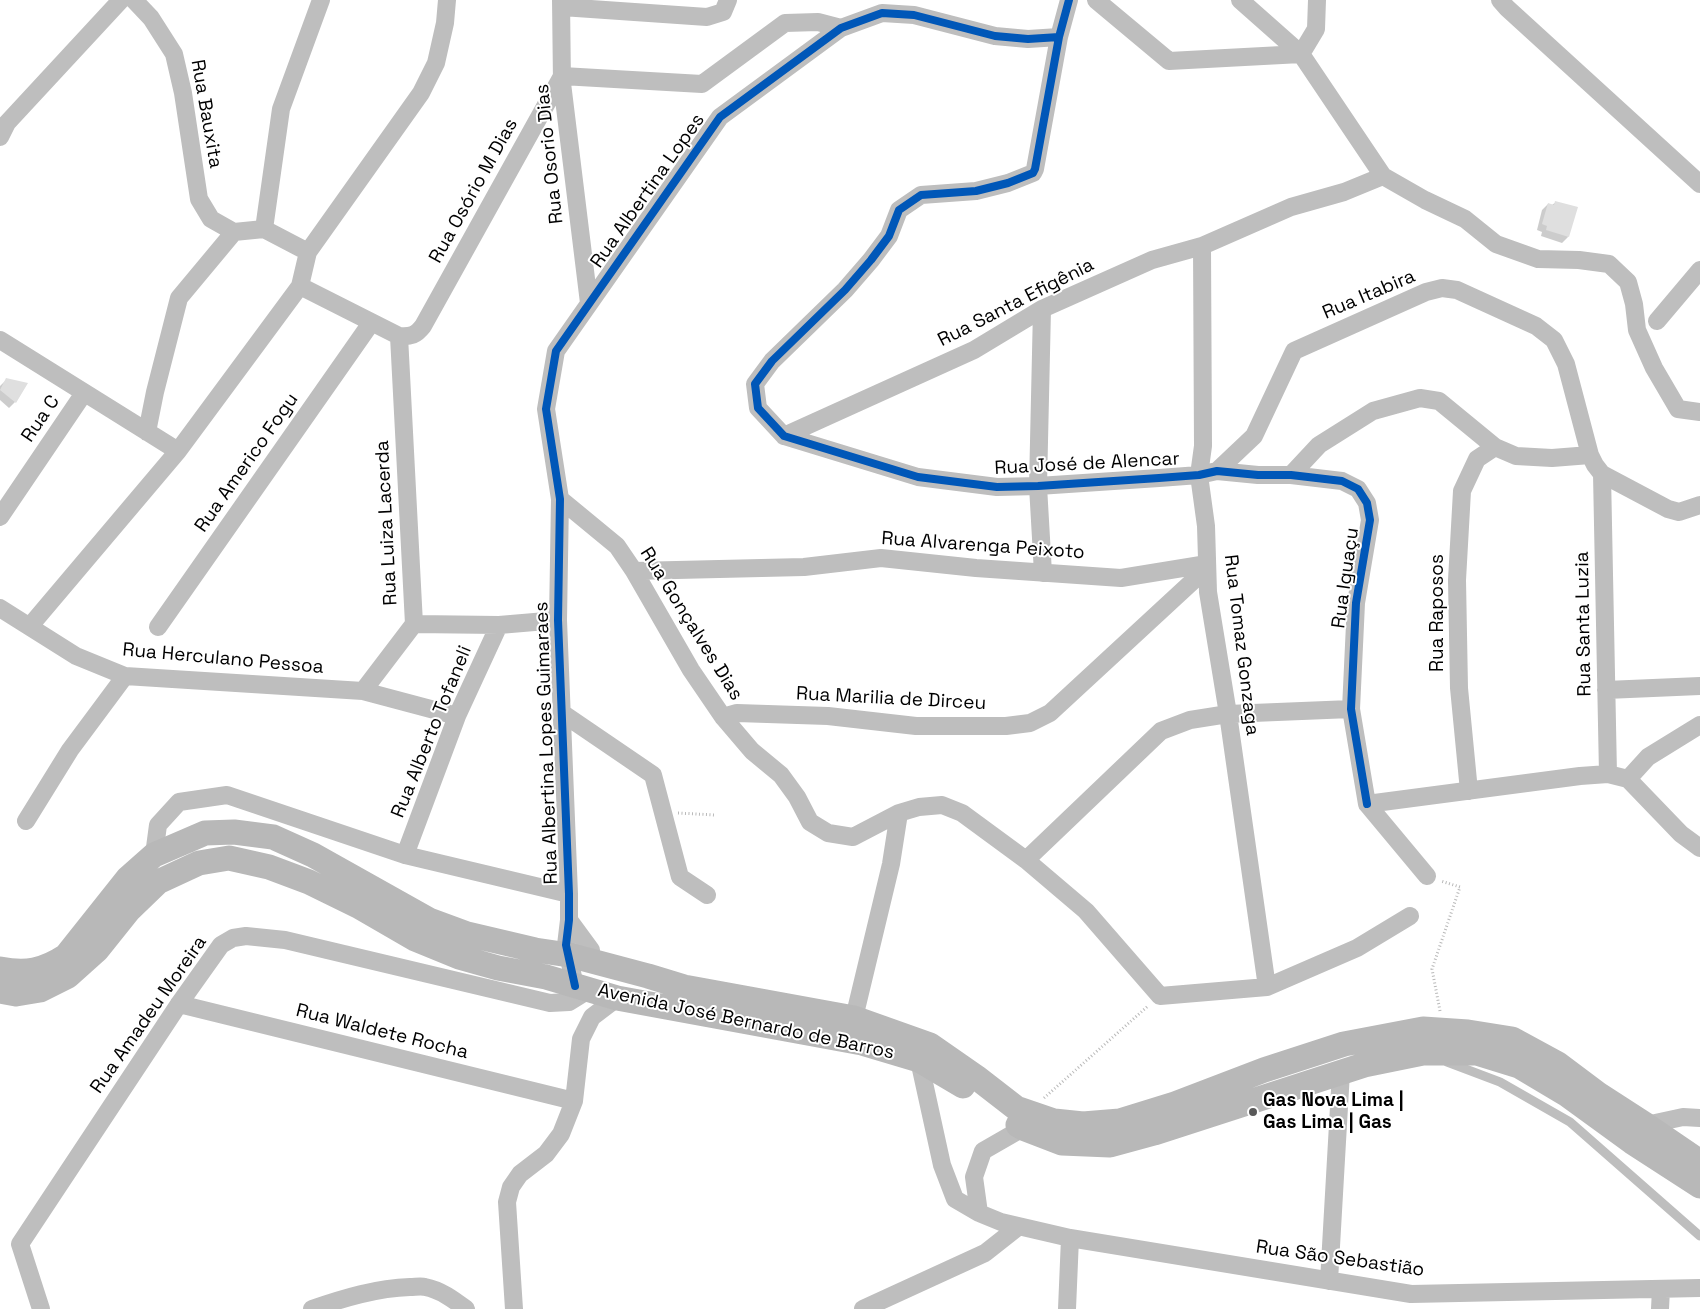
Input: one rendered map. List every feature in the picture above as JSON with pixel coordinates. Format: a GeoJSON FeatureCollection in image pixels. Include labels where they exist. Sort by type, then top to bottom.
{"type":"FeatureCollection","features":[{"type":"Feature","properties":{"kind":"main road","name":"Avenida José Bernardo de Barros"},"geometry":{"type":"LineString","coordinates":[[0,969],[19,972],[38,970],[52,965],[66,956],[128,878],[154,855],[205,834],[234,832],[272,837],[313,855],[429,920],[467,934],[496,941],[580,953],[684,987],[854,1018],[930,1044],[1016,1108],[1026,1120],[1083,1124],[1120,1121],[1175,1104],[1264,1070],[1344,1044],[1423,1029],[1443,1030],[1512,1039],[1558,1064],[1598,1094],[1700,1162]]}},
{"type":"Feature","properties":{"kind":"main road","name":"Avenida José Bernardo de Barros"},"geometry":{"type":"LineString","coordinates":[[0,991],[16,994],[40,990],[68,976],[97,950],[129,910],[158,882],[199,863],[229,858],[269,867],[309,882],[358,906],[414,939],[459,957],[498,968],[546,977],[617,998],[862,1043],[919,1060],[1026,1120],[1062,1143],[1110,1145],[1154,1133],[1364,1065],[1423,1053],[1477,1053],[1519,1066],[1566,1094],[1632,1142],[1700,1186]]}},
{"type":"Feature","properties":{"kind":"street"},"geometry":{"type":"LineString","coordinates":[[0,137],[7,123],[121,0]]}},
{"type":"Feature","properties":{"kind":"street","name":"Rua Bauxita"},"geometry":{"type":"LineString","coordinates":[[134,0],[151,18],[174,54],[183,92],[199,199],[211,219],[234,232]]}},
{"type":"Feature","properties":{"kind":"street"},"geometry":{"type":"LineString","coordinates":[[264,229],[281,109],[321,0]]}},
{"type":"Feature","properties":{"kind":"street"},"geometry":{"type":"LineString","coordinates":[[30,626],[178,451],[300,286],[308,252],[421,93],[436,63],[445,23],[447,0]]}},
{"type":"Feature","properties":{"kind":"street"},"geometry":{"type":"LineString","coordinates":[[561,4],[706,17],[723,12],[728,0]]}},
{"type":"Feature","properties":{"kind":"street"},"geometry":{"type":"LineString","coordinates":[[784,436],[758,408],[755,384],[772,361],[845,290],[871,260],[890,236],[899,210],[921,195],[976,191],[1008,183],[1033,173],[1059,37],[1069,0]]}},
{"type":"Feature","properties":{"kind":"street"},"geometry":{"type":"LineString","coordinates":[[1096,0],[1168,61],[1301,54]]}},
{"type":"Feature","properties":{"kind":"street"},"geometry":{"type":"LineString","coordinates":[[1240,0],[1301,54],[1383,176],[1425,200],[1465,219],[1496,244],[1538,260],[1579,260],[1609,264],[1628,282],[1634,304],[1637,330],[1654,368],[1678,409],[1700,412]]}},
{"type":"Feature","properties":{"kind":"street"},"geometry":{"type":"LineString","coordinates":[[1301,54],[1316,29],[1317,0]]}},
{"type":"Feature","properties":{"kind":"street"},"geometry":{"type":"LineString","coordinates":[[1500,0],[1700,184]]}},
{"type":"Feature","properties":{"kind":"street","name":"Rua Osorio Dias"},"geometry":{"type":"LineString","coordinates":[[561,4],[562,83],[589,303]]}},
{"type":"Feature","properties":{"kind":"street","name":"Rua Albertina Lopes"},"geometry":{"type":"LineString","coordinates":[[560,499],[546,409],[556,351],[720,117],[841,28],[882,13],[914,15],[995,36],[1028,39],[1059,37]]}},
{"type":"Feature","properties":{"kind":"street"},"geometry":{"type":"LineString","coordinates":[[562,76],[702,84],[785,23],[818,22],[841,28]]}},
{"type":"Feature","properties":{"kind":"street","name":"Rua Osório M Dias"},"geometry":{"type":"LineString","coordinates":[[399,336],[409,337],[417,334],[424,326],[562,76]]}},
{"type":"Feature","properties":{"kind":"street","name":"Rua Santa Efigênia"},"geometry":{"type":"LineString","coordinates":[[784,436],[974,350],[1042,309],[1152,260],[1202,246],[1292,207],[1344,192],[1383,176]]}},
{"type":"Feature","properties":{"kind":"street"},"geometry":{"type":"LineString","coordinates":[[147,432],[155,392],[179,298],[234,232],[264,229],[308,252]]}},
{"type":"Feature","properties":{"kind":"street","name":"Rua Tomaz Gonzaga"},"geometry":{"type":"LineString","coordinates":[[1202,246],[1203,446],[1200,475],[1206,526],[1208,592],[1228,714],[1267,987]]}},
{"type":"Feature","properties":{"kind":"street"},"geometry":{"type":"LineString","coordinates":[[1657,321],[1700,270]]}},
{"type":"Feature","properties":{"kind":"street"},"geometry":{"type":"LineString","coordinates":[[300,286],[399,336]]}},
{"type":"Feature","properties":{"kind":"street","name":"Rua Itabira"},"geometry":{"type":"LineString","coordinates":[[1217,471],[1254,436],[1294,351],[1426,292],[1442,288],[1457,290],[1536,326],[1554,340],[1566,364],[1590,455],[1602,474],[1668,510],[1700,519]]}},
{"type":"Feature","properties":{"kind":"street"},"geometry":{"type":"LineString","coordinates":[[1042,309],[1038,486],[1042,573]]}},
{"type":"Feature","properties":{"kind":"street","name":"Rua Americo Fogu"},"geometry":{"type":"LineString","coordinates":[[158,627],[372,323]]}},
{"type":"Feature","properties":{"kind":"street","name":"Rua Luiza Lacerda"},"geometry":{"type":"LineString","coordinates":[[362,691],[414,624],[399,336]]}},
{"type":"Feature","properties":{"kind":"street"},"geometry":{"type":"LineString","coordinates":[[0,340],[178,451]]}},
{"type":"Feature","properties":{"kind":"street","name":"Rua C"},"geometry":{"type":"LineString","coordinates":[[0,518],[84,393]]}},
{"type":"Feature","properties":{"kind":"street"},"geometry":{"type":"LineString","coordinates":[[1291,475],[1319,445],[1373,411],[1420,398],[1439,400],[1495,447],[1516,456],[1552,458],[1590,455]]}},
{"type":"Feature","properties":{"kind":"street","name":"Rua José de Alencar"},"geometry":{"type":"LineString","coordinates":[[784,436],[918,477],[997,487],[1200,475]]}},
{"type":"Feature","properties":{"kind":"street","name":"Rua Raposos"},"geometry":{"type":"LineString","coordinates":[[1468,791],[1459,688],[1457,580],[1462,491],[1477,459],[1495,447]]}},
{"type":"Feature","properties":{"kind":"street","name":"Rua Iguaçu"},"geometry":{"type":"LineString","coordinates":[[1200,475],[1217,471],[1258,475],[1291,475],[1342,481],[1358,489],[1367,502],[1370,520],[1356,603],[1351,709],[1367,804]]}},
{"type":"Feature","properties":{"kind":"street","name":"Rua Santa Luzia"},"geometry":{"type":"LineString","coordinates":[[1602,474],[1608,774]]}},
{"type":"Feature","properties":{"kind":"street","name":"Rua Gonçalves Dias"},"geometry":{"type":"LineString","coordinates":[[560,499],[617,546],[634,571],[691,670],[723,716],[752,752],[781,775],[797,797],[810,822],[828,833],[853,837],[898,814],[919,807],[942,805],[962,813],[1026,860],[1086,912],[1160,996]]}},
{"type":"Feature","properties":{"kind":"street","name":"Rua Albertina Lopes Guimaraes"},"geometry":{"type":"LineString","coordinates":[[560,499],[558,620],[569,894],[569,920],[566,945],[580,953],[582,987]]}},
{"type":"Feature","properties":{"kind":"street"},"geometry":{"type":"LineString","coordinates":[[1679,512],[1700,505]]}},
{"type":"Feature","properties":{"kind":"street","name":"Rua Alvarenga Peixoto"},"geometry":{"type":"LineString","coordinates":[[634,571],[804,567],[881,558],[976,568],[1121,578],[1207,566]]}},
{"type":"Feature","properties":{"kind":"street","name":"Rua Marilia de Dirceu"},"geometry":{"type":"LineString","coordinates":[[723,716],[737,713],[828,716],[916,726],[1006,726],[1030,723],[1050,713],[1207,566]]}},
{"type":"Feature","properties":{"kind":"street","name":"Rua Herculano Pessoa"},"geometry":{"type":"LineString","coordinates":[[0,608],[76,656],[125,676],[362,691],[456,716]]}},
{"type":"Feature","properties":{"kind":"street"},"geometry":{"type":"LineString","coordinates":[[414,624],[499,625],[558,620]]}},
{"type":"Feature","properties":{"kind":"street","name":"Rua Alberto Tofaneli"},"geometry":{"type":"LineString","coordinates":[[405,855],[456,716],[499,625]]}},
{"type":"Feature","properties":{"kind":"street"},"geometry":{"type":"LineString","coordinates":[[26,821],[70,750],[125,676]]}},
{"type":"Feature","properties":{"kind":"street"},"geometry":{"type":"LineString","coordinates":[[1606,690],[1700,686]]}},
{"type":"Feature","properties":{"kind":"street"},"geometry":{"type":"LineString","coordinates":[[1026,860],[1161,731],[1190,720],[1228,714],[1351,709]]}},
{"type":"Feature","properties":{"kind":"street"},"geometry":{"type":"LineString","coordinates":[[562,713],[653,775],[680,877],[706,895]]}},
{"type":"Feature","properties":{"kind":"street"},"geometry":{"type":"LineString","coordinates":[[1628,779],[1648,757],[1700,725]]}},
{"type":"Feature","properties":{"kind":"street"},"geometry":{"type":"LineString","coordinates":[[1367,804],[1608,774],[1628,779],[1681,834],[1700,848]]}},
{"type":"Feature","properties":{"kind":"street"},"geometry":{"type":"LineString","coordinates":[[154,855],[158,825],[179,802],[227,795],[405,855],[569,894]]}},
{"type":"Feature","properties":{"kind":"street"},"geometry":{"type":"LineString","coordinates":[[1367,804],[1427,876]]}},
{"type":"Feature","properties":{"kind":"street"},"geometry":{"type":"LineString","coordinates":[[854,1018],[891,864],[898,814]]}},
{"type":"Feature","properties":{"kind":"street"},"geometry":{"type":"LineString","coordinates":[[1160,996],[1267,987],[1357,948],[1410,916]]}},
{"type":"Feature","properties":{"kind":"street","name":"Rua Amadeu Moreira"},"geometry":{"type":"LineString","coordinates":[[41,1309],[20,1244],[179,1004],[221,945],[233,938],[246,936],[284,940],[550,1003],[569,1002],[582,987]]}},
{"type":"Feature","properties":{"kind":"street"},"geometry":{"type":"LineString","coordinates":[[648,976],[659,998],[658,1006]]}},
{"type":"Feature","properties":{"kind":"street"},"geometry":{"type":"LineString","coordinates":[[514,1309],[507,1202],[512,1187],[520,1174],[546,1154],[562,1134],[574,1101],[581,1039],[592,1018],[617,998]]}},
{"type":"Feature","properties":{"kind":"street","name":"Rua Waldete Rocha"},"geometry":{"type":"LineString","coordinates":[[179,1004],[574,1101]]}},
{"type":"Feature","properties":{"kind":"street","name":"Rua São Sebastião"},"geometry":{"type":"LineString","coordinates":[[919,1060],[942,1165],[955,1199],[979,1213],[1018,1227],[1070,1238],[1329,1281],[1411,1302],[1700,1288]]}},
{"type":"Feature","properties":{"kind":"street"},"geometry":{"type":"LineString","coordinates":[[1329,1281],[1341,1072]]}},
{"type":"Feature","properties":{"kind":"street"},"geometry":{"type":"LineString","coordinates":[[1646,1125],[1683,1117],[1700,1118]]}},
{"type":"Feature","properties":{"kind":"street"},"geometry":{"type":"LineString","coordinates":[[979,1213],[974,1177],[983,1151],[1026,1120]]}},
{"type":"Feature","properties":{"kind":"street"},"geometry":{"type":"LineString","coordinates":[[863,1309],[890,1303],[985,1252],[1018,1227]]}},
{"type":"Feature","properties":{"kind":"street"},"geometry":{"type":"LineString","coordinates":[[1067,1309],[1070,1238]]}},
{"type":"Feature","properties":{"kind":"street"},"geometry":{"type":"LineString","coordinates":[[312,1309],[338,1300],[368,1293],[399,1288],[425,1287],[449,1296],[466,1309]]}},
{"type":"Feature","properties":{"kind":"street"},"geometry":{"type":"LineString","coordinates":[[1660,1309],[1661,1289]]}},
{"type":"Feature","properties":{"kind":"lane"},"geometry":{"type":"LineString","coordinates":[[1423,1053],[1500,1082],[1570,1122],[1700,1236]]}},
{"type":"Feature","properties":{"kind":"path"},"geometry":{"type":"LineString","coordinates":[[663,812],[715,815]]}},
{"type":"Feature","properties":{"kind":"path"},"geometry":{"type":"LineString","coordinates":[[1427,876],[1460,887],[1432,969],[1443,1030]]}},
{"type":"Feature","properties":{"kind":"path"},"geometry":{"type":"LineString","coordinates":[[1026,1120],[1160,996]]}},
{"type":"Feature","properties":{"kind":"building"},"geometry":{"type":"Polygon","coordinates":[[[1555,201],[1578,207],[1569,237],[1546,230],[1547,226],[1542,224],[1548,203],[1554,205],[1555,201]]]}},
{"type":"Feature","properties":{"kind":"building"},"geometry":{"type":"Polygon","coordinates":[[[6,378],[28,383],[16,403],[0,390],[6,378]]]}},
{"type":"Feature","properties":{"kind":"cycle path"},"geometry":{"type":"LineString","coordinates":[[575,986],[566,945],[569,920],[569,894],[558,620],[560,499],[546,409],[556,351],[720,117],[841,28],[882,13],[914,15],[995,36],[1028,39],[1059,37],[1069,0]]}},
{"type":"Feature","properties":{"kind":"cycle path"},"geometry":{"type":"LineString","coordinates":[[1059,37],[1033,173],[1008,183],[976,191],[921,195],[899,210],[889,236],[871,260],[845,290],[772,361],[755,384],[758,408],[784,436],[918,477],[997,487],[1159,478],[1199,475],[1217,471],[1258,475],[1291,475],[1342,481],[1358,489],[1367,503],[1370,520],[1356,603],[1351,709],[1367,804]]}},
{"type":"Feature","properties":{"kind":"place","name":"Gas Nova Lima | Gas Lima | Gas"},"geometry":{"type":"Point","coordinates":[1253,1112]}}]}
